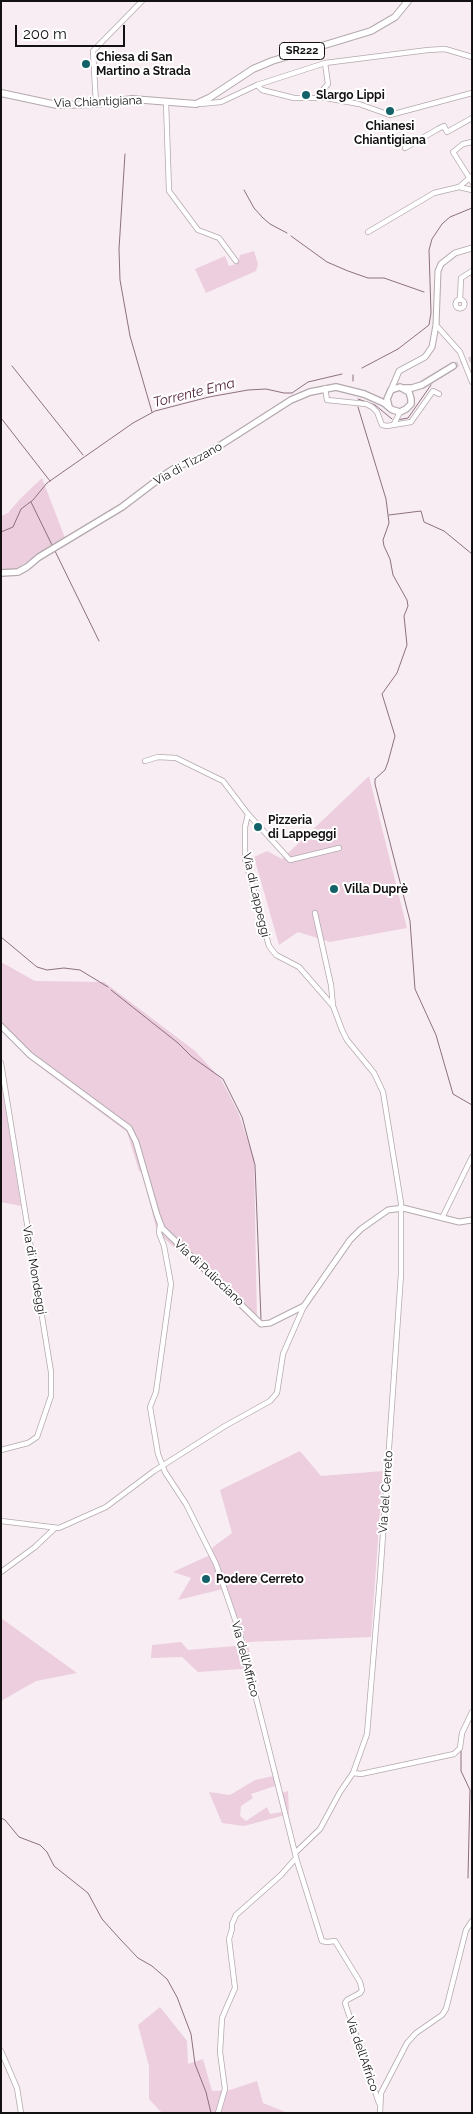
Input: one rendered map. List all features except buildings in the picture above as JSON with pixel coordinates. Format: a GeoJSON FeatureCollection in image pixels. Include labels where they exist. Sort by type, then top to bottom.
{"type":"FeatureCollection","features":[{"type":"Feature","properties":{"kind":"main road","name":"SR222"},"geometry":{"type":"LineString","coordinates":[[196,104],[209,98],[253,69],[383,25],[398,14],[408,1]]}},
{"type":"Feature","properties":{"kind":"main road","name":"Via Chiantigiana"},"geometry":{"type":"LineString","coordinates":[[1,94],[47,104],[96,104],[132,99],[196,104]]}},
{"type":"Feature","properties":{"kind":"main road"},"geometry":{"type":"LineString","coordinates":[[400,412],[408,408],[411,400],[428,382],[453,366]]}},
{"type":"Feature","properties":{"kind":"main road","name":"Via di Tizzano"},"geometry":{"type":"LineString","coordinates":[[1,573],[18,572],[28,567],[39,557],[122,507],[164,474],[178,466],[202,457],[290,400],[325,388],[336,387],[364,394],[378,395],[395,388],[416,388],[428,382]]}},
{"type":"Feature","properties":{"kind":"main road"},"geometry":{"type":"LineString","coordinates":[[404,388],[410,394],[411,400]]}},
{"type":"Feature","properties":{"kind":"main road"},"geometry":{"type":"LineString","coordinates":[[390,391],[386,399],[391,409]]}},
{"type":"Feature","properties":{"kind":"main road","name":"Via di Tizzano"},"geometry":{"type":"LineString","coordinates":[[364,394],[400,412]]}},
{"type":"Feature","properties":{"kind":"street"},"geometry":{"type":"LineString","coordinates":[[96,104],[93,51],[142,1]]}},
{"type":"Feature","properties":{"kind":"street"},"geometry":{"type":"LineString","coordinates":[[196,104],[221,102],[257,85],[325,64],[445,49],[472,57]]}},
{"type":"Feature","properties":{"kind":"street"},"geometry":{"type":"LineString","coordinates":[[316,98],[328,84],[325,64]]}},
{"type":"Feature","properties":{"kind":"street"},"geometry":{"type":"LineString","coordinates":[[257,85],[262,90],[276,94],[306,99],[326,98],[359,104],[390,115],[472,93]]}},
{"type":"Feature","properties":{"kind":"street"},"geometry":{"type":"LineString","coordinates":[[166,102],[169,191],[198,230],[219,238],[236,261]]}},
{"type":"Feature","properties":{"kind":"street"},"geometry":{"type":"LineString","coordinates":[[405,148],[444,126],[447,132],[472,118]]}},
{"type":"Feature","properties":{"kind":"street"},"geometry":{"type":"LineString","coordinates":[[472,142],[463,144],[453,152],[470,176],[472,182]]}},
{"type":"Feature","properties":{"kind":"street"},"geometry":{"type":"LineString","coordinates":[[459,187],[470,176]]}},
{"type":"Feature","properties":{"kind":"street"},"geometry":{"type":"LineString","coordinates":[[368,232],[434,193],[459,187],[472,190]]}},
{"type":"Feature","properties":{"kind":"street"},"geometry":{"type":"LineString","coordinates":[[390,391],[401,369],[420,360],[430,351],[436,325],[438,271],[441,264],[454,253],[472,248]]}},
{"type":"Feature","properties":{"kind":"street"},"geometry":{"type":"LineString","coordinates":[[460,300],[461,278],[472,271]]}},
{"type":"Feature","properties":{"kind":"street"},"geometry":{"type":"LineString","coordinates":[[436,325],[460,352],[472,382]]}},
{"type":"Feature","properties":{"kind":"street"},"geometry":{"type":"LineString","coordinates":[[398,374],[398,383],[404,388]]}},
{"type":"Feature","properties":{"kind":"street"},"geometry":{"type":"LineString","coordinates":[[325,388],[327,400],[366,404],[375,409],[382,425],[386,426],[395,421],[400,412]]}},
{"type":"Feature","properties":{"kind":"street"},"geometry":{"type":"LineString","coordinates":[[391,409],[395,421],[403,425],[411,422],[433,391],[439,394]]}},
{"type":"Feature","properties":{"kind":"street"},"geometry":{"type":"LineString","coordinates":[[145,761],[158,757],[176,758],[224,781],[248,814],[290,860],[339,848]]}},
{"type":"Feature","properties":{"kind":"street","name":"Via di Lappeggi"},"geometry":{"type":"LineString","coordinates":[[248,814],[245,827],[245,859],[269,946],[276,955],[299,967],[333,1006],[347,1040],[374,1073],[383,1092],[401,1208]]}},
{"type":"Feature","properties":{"kind":"street","name":"Via di Lappeggi"},"geometry":{"type":"LineString","coordinates":[[315,913],[332,985],[333,1006]]}},
{"type":"Feature","properties":{"kind":"street","name":"Via di Pulicciano"},"geometry":{"type":"LineString","coordinates":[[1,1026],[30,1054],[131,1131],[136,1142],[160,1225],[167,1234],[247,1308],[261,1324],[270,1323],[304,1306],[340,1253],[356,1234],[386,1212],[401,1208]]}},
{"type":"Feature","properties":{"kind":"street","name":"Via di Mondeggi"},"geometry":{"type":"LineString","coordinates":[[1,1063],[51,1372],[51,1396],[37,1436],[28,1443],[1,1450]]}},
{"type":"Feature","properties":{"kind":"street"},"geometry":{"type":"LineString","coordinates":[[442,1218],[472,1157]]}},
{"type":"Feature","properties":{"kind":"street"},"geometry":{"type":"LineString","coordinates":[[401,1208],[464,1222],[472,1220]]}},
{"type":"Feature","properties":{"kind":"street","name":"Via del Cerreto"},"geometry":{"type":"LineString","coordinates":[[218,2113],[225,2088],[220,2052],[222,2018],[235,1988],[229,1939],[232,1924],[236,1915],[282,1875],[295,1856],[320,1829],[340,1792],[353,1774],[363,1748],[367,1725],[401,1274],[401,1208]]}},
{"type":"Feature","properties":{"kind":"street"},"geometry":{"type":"LineString","coordinates":[[160,1225],[159,1232],[164,1246],[171,1284],[156,1392],[150,1407],[158,1454],[162,1466]]}},
{"type":"Feature","properties":{"kind":"street"},"geometry":{"type":"LineString","coordinates":[[1,1572],[35,1548],[55,1528],[110,1505],[154,1471],[274,1397],[279,1386],[283,1354],[304,1306]]}},
{"type":"Feature","properties":{"kind":"street"},"geometry":{"type":"LineString","coordinates":[[154,1471],[158,1454]]}},
{"type":"Feature","properties":{"kind":"street"},"geometry":{"type":"LineString","coordinates":[[167,1476],[166,1467],[168,1462]]}},
{"type":"Feature","properties":{"kind":"street","name":"Via dell'Affrico"},"geometry":{"type":"LineString","coordinates":[[162,1466],[186,1504],[210,1548],[240,1634],[295,1856],[322,1941],[335,1941],[360,1982],[362,1990],[360,1993],[345,2003],[379,2103]]}},
{"type":"Feature","properties":{"kind":"street"},"geometry":{"type":"LineString","coordinates":[[1,1522],[55,1528]]}},
{"type":"Feature","properties":{"kind":"street"},"geometry":{"type":"LineString","coordinates":[[353,1774],[361,1774],[454,1754],[460,1748],[462,1733],[472,1712]]}},
{"type":"Feature","properties":{"kind":"street"},"geometry":{"type":"LineString","coordinates":[[380,2113],[379,2103],[385,2083],[410,2038],[442,2015],[446,2009],[466,1930],[472,1921]]}},
{"type":"Feature","properties":{"kind":"street"},"geometry":{"type":"LineString","coordinates":[[1,2051],[17,2088],[21,2113]]}},
{"type":"Feature","properties":{"kind":"shaded area"},"geometry":{"type":"Polygon","coordinates":[[[254,251],[258,264],[256,271],[206,293],[195,269],[225,256],[229,266],[236,264],[240,255],[254,251]]]}},
{"type":"Feature","properties":{"kind":"shaded area"},"geometry":{"type":"Polygon","coordinates":[[[42,478],[65,538],[14,570],[1,571],[1,516],[8,513],[42,478]]]}},
{"type":"Feature","properties":{"kind":"shaded area"},"geometry":{"type":"Polygon","coordinates":[[[369,776],[407,928],[330,942],[298,932],[279,945],[254,857],[267,851],[282,859],[369,776]]]}},
{"type":"Feature","properties":{"kind":"shaded area"},"geometry":{"type":"Polygon","coordinates":[[[1,962],[35,981],[104,982],[195,1051],[221,1079],[238,1112],[254,1159],[257,1322],[157,1232],[143,1173],[139,1171],[127,1132],[28,1058],[1,1028],[1,962]]]}},
{"type":"Feature","properties":{"kind":"shaded area"},"geometry":{"type":"Polygon","coordinates":[[[1,1078],[21,1206],[1,1202],[1,1078]]]}},
{"type":"Feature","properties":{"kind":"shaded area"},"geometry":{"type":"Polygon","coordinates":[[[300,1451],[321,1476],[383,1471],[371,1637],[247,1642],[254,1668],[198,1672],[182,1657],[151,1658],[152,1645],[181,1642],[188,1650],[235,1646],[246,1642],[227,1588],[178,1600],[191,1578],[173,1572],[210,1555],[213,1547],[232,1533],[220,1490],[300,1451]]]}},
{"type":"Feature","properties":{"kind":"shaded area"},"geometry":{"type":"Polygon","coordinates":[[[1,1618],[77,1673],[36,1681],[1,1701],[1,1618]]]}},
{"type":"Feature","properties":{"kind":"shaded area"},"geometry":{"type":"Polygon","coordinates":[[[278,1775],[274,1780],[275,1786],[251,1794],[253,1798],[241,1806],[240,1816],[246,1821],[267,1807],[270,1814],[282,1812],[279,1794],[288,1791],[289,1814],[244,1826],[222,1823],[209,1792],[230,1795],[255,1780],[278,1775]]]}},
{"type":"Feature","properties":{"kind":"shaded area"},"geometry":{"type":"Polygon","coordinates":[[[160,2007],[187,2041],[188,2064],[203,2059],[212,2091],[230,2090],[257,2081],[263,2103],[288,2113],[162,2113],[149,2099],[149,2066],[138,2025],[160,2007]]]}},
{"type":"Feature","properties":{"kind":"waterway"},"geometry":{"type":"LineString","coordinates":[[125,154],[119,249],[120,280],[130,336],[152,412]]}},
{"type":"Feature","properties":{"kind":"waterway"},"geometry":{"type":"LineString","coordinates":[[244,190],[254,208],[263,218],[287,233]]}},
{"type":"Feature","properties":{"kind":"waterway","name":"Torrente Ema"},"geometry":{"type":"LineString","coordinates":[[362,368],[398,349],[429,325],[431,313],[429,250],[432,239],[442,224],[450,217],[472,208]]}},
{"type":"Feature","properties":{"kind":"waterway"},"geometry":{"type":"LineString","coordinates":[[291,236],[327,262],[348,271],[368,278],[384,278],[424,292]]}},
{"type":"Feature","properties":{"kind":"waterway"},"geometry":{"type":"LineString","coordinates":[[12,366],[83,455]]}},
{"type":"Feature","properties":{"kind":"waterway","name":"Torrente Ema"},"geometry":{"type":"LineString","coordinates":[[1,532],[13,527],[21,509],[33,500],[47,483],[133,423],[155,411],[209,397],[248,390],[266,389],[292,393],[308,382],[342,374]]}},
{"type":"Feature","properties":{"kind":"waterway"},"geometry":{"type":"LineString","coordinates":[[353,375],[353,381]]}},
{"type":"Feature","properties":{"kind":"waterway"},"geometry":{"type":"LineString","coordinates":[[397,420],[408,418],[431,385]]}},
{"type":"Feature","properties":{"kind":"waterway"},"geometry":{"type":"LineString","coordinates":[[358,399],[375,405],[392,419]]}},
{"type":"Feature","properties":{"kind":"waterway"},"geometry":{"type":"LineString","coordinates":[[358,407],[386,499],[389,523],[383,540],[384,546],[390,559],[393,575],[407,600],[408,606],[404,616],[407,645],[397,673],[382,694],[395,736],[385,770],[375,779],[375,784],[410,921],[415,989],[436,1035],[453,1094],[472,1105]]}},
{"type":"Feature","properties":{"kind":"waterway"},"geometry":{"type":"LineString","coordinates":[[1,418],[50,481]]}},
{"type":"Feature","properties":{"kind":"waterway"},"geometry":{"type":"LineString","coordinates":[[31,502],[52,545]]}},
{"type":"Feature","properties":{"kind":"waterway"},"geometry":{"type":"LineString","coordinates":[[389,515],[421,511],[424,522],[444,531],[472,554]]}},
{"type":"Feature","properties":{"kind":"waterway"},"geometry":{"type":"LineString","coordinates":[[55,551],[99,641]]}},
{"type":"Feature","properties":{"kind":"waterway"},"geometry":{"type":"LineString","coordinates":[[1,937],[37,967],[47,970],[64,968],[80,970],[108,987]]}},
{"type":"Feature","properties":{"kind":"waterway"},"geometry":{"type":"LineString","coordinates":[[111,990],[178,1043],[192,1057],[223,1079],[242,1117],[255,1165],[261,1319]]}},
{"type":"Feature","properties":{"kind":"waterway"},"geometry":{"type":"LineString","coordinates":[[461,1751],[461,1771],[470,1790],[468,1878]]}},
{"type":"Feature","properties":{"kind":"waterway"},"geometry":{"type":"LineString","coordinates":[[1,1818],[5,1820],[19,1837],[40,1845],[47,1852],[54,1866],[88,1893],[102,1919],[138,1958],[152,1966],[167,1979],[177,1997],[191,2034],[195,2064],[206,2092],[211,2113]]}},
{"type":"Feature","properties":{"kind":"tunnel"},"geometry":{"type":"LineString","coordinates":[[453,366],[472,359]]}},
{"type":"Feature","properties":{"kind":"place","name":"Chiesa di San Martino a Strada"},"geometry":{"type":"Point","coordinates":[86,64]}},
{"type":"Feature","properties":{"kind":"place","name":"Slargo Lippi"},"geometry":{"type":"Point","coordinates":[306,95]}},
{"type":"Feature","properties":{"kind":"place","name":"Chianesi Chiantigiana"},"geometry":{"type":"Point","coordinates":[390,111]}},
{"type":"Feature","properties":{"kind":"place","name":"Pizzeria di Lappeggi"},"geometry":{"type":"Point","coordinates":[258,827]}},
{"type":"Feature","properties":{"kind":"place","name":"Villa Duprè"},"geometry":{"type":"Point","coordinates":[334,889]}},
{"type":"Feature","properties":{"kind":"place","name":"Podere Cerreto"},"geometry":{"type":"Point","coordinates":[206,1579]}}]}
